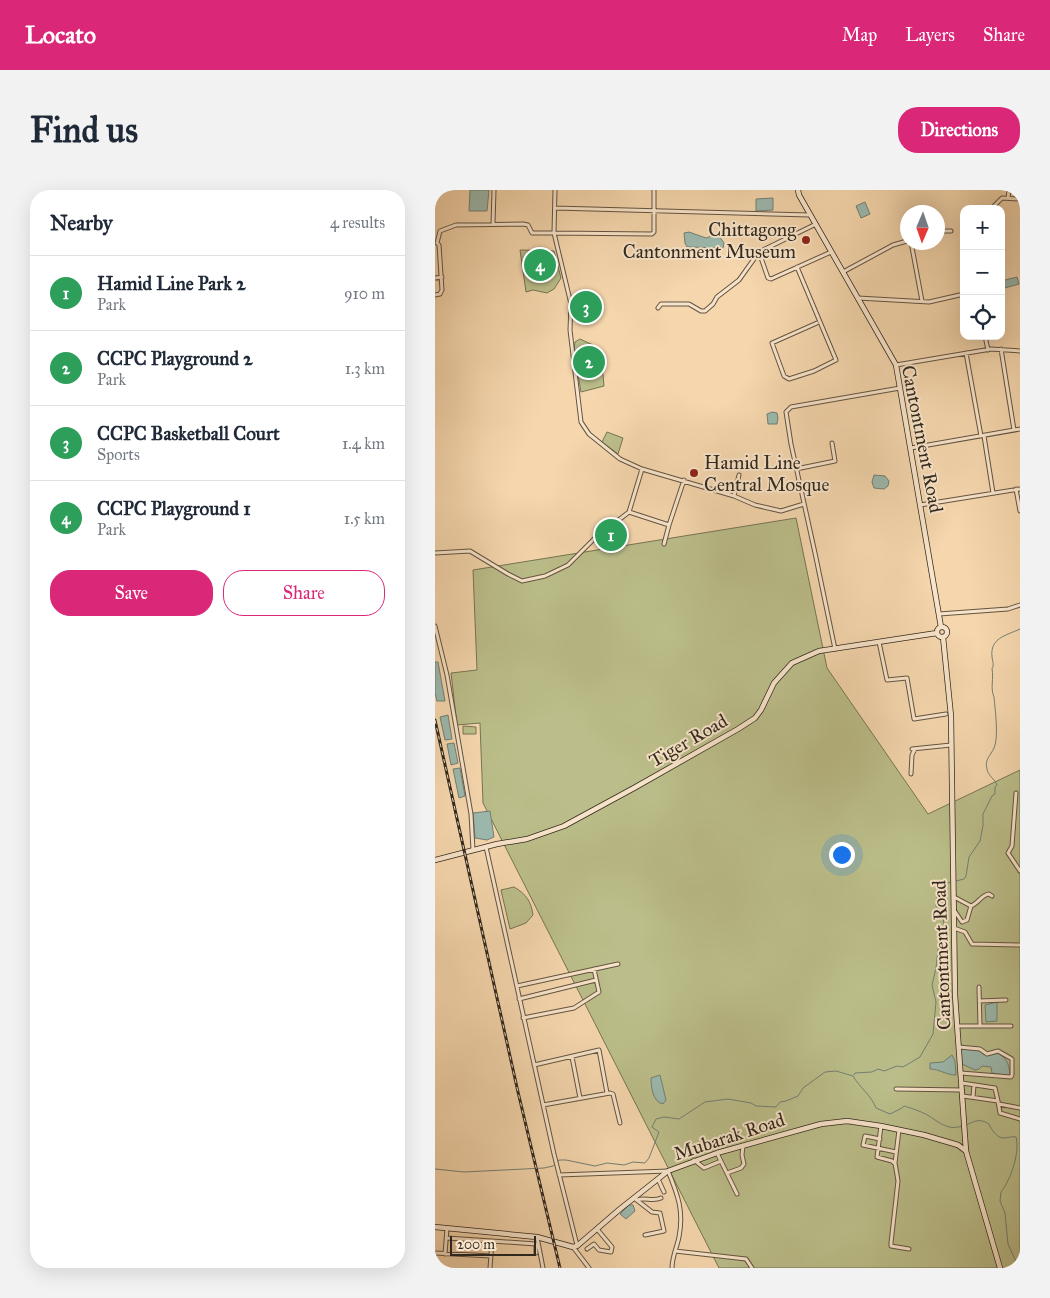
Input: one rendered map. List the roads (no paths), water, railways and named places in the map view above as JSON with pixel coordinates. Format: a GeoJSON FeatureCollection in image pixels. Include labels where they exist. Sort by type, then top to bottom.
{"type":"FeatureCollection","features":[{"type":"Feature","properties":{"kind":"street"},"geometry":{"type":"LineString","coordinates":[[493,224],[494,190]]}},
{"type":"Feature","properties":{"kind":"street"},"geometry":{"type":"LineString","coordinates":[[555,190],[554,233],[571,304],[570,330],[581,422],[589,434],[620,460],[642,469],[684,480],[734,496],[755,505],[781,511],[804,504]]}},
{"type":"Feature","properties":{"kind":"street"},"geometry":{"type":"LineString","coordinates":[[435,295],[440,294],[442,290],[439,245],[436,242],[440,231],[453,225],[493,224],[528,225],[532,233],[652,234],[654,232],[654,190]]}},
{"type":"Feature","properties":{"kind":"street","name":"Cantontment Road"},"geometry":{"type":"LineString","coordinates":[[798,190],[810,215],[896,365],[941,627]]}},
{"type":"Feature","properties":{"kind":"street"},"geometry":{"type":"LineString","coordinates":[[1008,198],[1009,190]]}},
{"type":"Feature","properties":{"kind":"street"},"geometry":{"type":"LineString","coordinates":[[995,205],[1002,198],[1020,199]]}},
{"type":"Feature","properties":{"kind":"street"},"geometry":{"type":"LineString","coordinates":[[555,208],[810,215]]}},
{"type":"Feature","properties":{"kind":"street"},"geometry":{"type":"LineString","coordinates":[[658,308],[661,304],[689,304],[701,311],[705,311],[717,298],[739,280],[759,252],[816,224]]}},
{"type":"Feature","properties":{"kind":"street"},"geometry":{"type":"LineString","coordinates":[[945,231],[951,231]]}},
{"type":"Feature","properties":{"kind":"street"},"geometry":{"type":"LineString","coordinates":[[843,272],[900,243]]}},
{"type":"Feature","properties":{"kind":"street"},"geometry":{"type":"LineString","coordinates":[[912,250],[922,301]]}},
{"type":"Feature","properties":{"kind":"street"},"geometry":{"type":"LineString","coordinates":[[759,252],[768,278],[771,279],[831,252]]}},
{"type":"Feature","properties":{"kind":"street"},"geometry":{"type":"LineString","coordinates":[[797,267],[836,360],[814,371],[789,380],[784,376],[772,342],[817,322]]}},
{"type":"Feature","properties":{"kind":"street"},"geometry":{"type":"LineString","coordinates":[[435,278],[441,277]]}},
{"type":"Feature","properties":{"kind":"street"},"geometry":{"type":"LineString","coordinates":[[858,298],[929,302],[960,295]]}},
{"type":"Feature","properties":{"kind":"street"},"geometry":{"type":"LineString","coordinates":[[986,340],[988,350]]}},
{"type":"Feature","properties":{"kind":"street"},"geometry":{"type":"LineString","coordinates":[[1001,349],[1014,430]]}},
{"type":"Feature","properties":{"kind":"street"},"geometry":{"type":"LineString","coordinates":[[896,365],[988,350],[1020,351]]}},
{"type":"Feature","properties":{"kind":"street"},"geometry":{"type":"LineString","coordinates":[[966,353],[993,493]]}},
{"type":"Feature","properties":{"kind":"street"},"geometry":{"type":"LineString","coordinates":[[835,649],[796,470],[786,412],[791,407],[901,388]]}},
{"type":"Feature","properties":{"kind":"street"},"geometry":{"type":"LineString","coordinates":[[911,448],[1020,429]]}},
{"type":"Feature","properties":{"kind":"street"},"geometry":{"type":"LineString","coordinates":[[796,470],[835,461],[832,443]]}},
{"type":"Feature","properties":{"kind":"street"},"geometry":{"type":"LineString","coordinates":[[435,553],[470,551],[523,581],[537,579],[568,565],[595,538],[629,512],[642,469]]}},
{"type":"Feature","properties":{"kind":"street"},"geometry":{"type":"LineString","coordinates":[[734,496],[739,475]]}},
{"type":"Feature","properties":{"kind":"street"},"geometry":{"type":"LineString","coordinates":[[664,544],[684,480]]}},
{"type":"Feature","properties":{"kind":"street"},"geometry":{"type":"LineString","coordinates":[[921,505],[1018,489],[1020,511]]}},
{"type":"Feature","properties":{"kind":"street"},"geometry":{"type":"LineString","coordinates":[[629,512],[669,525]]}},
{"type":"Feature","properties":{"kind":"street"},"geometry":{"type":"LineString","coordinates":[[939,614],[1008,609],[1020,605]]}},
{"type":"Feature","properties":{"kind":"street"},"geometry":{"type":"LineString","coordinates":[[435,626],[447,675],[471,814],[473,850]]}},
{"type":"Feature","properties":{"kind":"street"},"geometry":{"type":"LineString","coordinates":[[941,627],[947,631],[943,637],[937,633],[937,629],[941,627]]}},
{"type":"Feature","properties":{"kind":"street","name":"Tiger Road"},"geometry":{"type":"LineString","coordinates":[[435,860],[486,846],[527,839],[564,826],[755,718],[774,683],[792,663],[819,651],[937,633]]}},
{"type":"Feature","properties":{"kind":"street","name":"Cantontment Road"},"geometry":{"type":"LineString","coordinates":[[943,637],[951,716],[955,995],[966,1151],[1000,1268]]}},
{"type":"Feature","properties":{"kind":"street"},"geometry":{"type":"LineString","coordinates":[[879,642],[887,680],[907,678],[914,719],[946,714]]}},
{"type":"Feature","properties":{"kind":"street"},"geometry":{"type":"LineString","coordinates":[[911,774],[914,749],[951,745]]}},
{"type":"Feature","properties":{"kind":"street"},"geometry":{"type":"LineString","coordinates":[[1016,793],[1012,846],[1009,853],[1020,871]]}},
{"type":"Feature","properties":{"kind":"street"},"geometry":{"type":"LineString","coordinates":[[486,846],[575,1246],[589,1268]]}},
{"type":"Feature","properties":{"kind":"street"},"geometry":{"type":"LineString","coordinates":[[954,910],[962,922],[967,920],[971,906],[976,904],[984,895],[989,894],[992,896]]}},
{"type":"Feature","properties":{"kind":"street"},"geometry":{"type":"LineString","coordinates":[[954,897],[971,906]]}},
{"type":"Feature","properties":{"kind":"street"},"geometry":{"type":"LineString","coordinates":[[954,928],[965,932],[972,944],[1020,945]]}},
{"type":"Feature","properties":{"kind":"street"},"geometry":{"type":"LineString","coordinates":[[517,986],[618,964]]}},
{"type":"Feature","properties":{"kind":"street"},"geometry":{"type":"LineString","coordinates":[[523,1018],[574,1008],[599,992],[594,969]]}},
{"type":"Feature","properties":{"kind":"street"},"geometry":{"type":"LineString","coordinates":[[519,998],[596,980]]}},
{"type":"Feature","properties":{"kind":"street"},"geometry":{"type":"LineString","coordinates":[[979,987],[980,1026]]}},
{"type":"Feature","properties":{"kind":"street"},"geometry":{"type":"LineString","coordinates":[[979,1001],[1005,1000]]}},
{"type":"Feature","properties":{"kind":"street"},"geometry":{"type":"LineString","coordinates":[[957,1026],[1011,1026]]}},
{"type":"Feature","properties":{"kind":"street"},"geometry":{"type":"LineString","coordinates":[[959,1047],[980,1049],[987,1054],[999,1051],[1012,1058],[1011,1076],[961,1072]]}},
{"type":"Feature","properties":{"kind":"street"},"geometry":{"type":"LineString","coordinates":[[534,1065],[599,1050],[607,1093]]}},
{"type":"Feature","properties":{"kind":"street"},"geometry":{"type":"LineString","coordinates":[[572,1057],[580,1098]]}},
{"type":"Feature","properties":{"kind":"street"},"geometry":{"type":"LineString","coordinates":[[962,1084],[995,1088],[1000,1114],[1020,1119]]}},
{"type":"Feature","properties":{"kind":"street"},"geometry":{"type":"LineString","coordinates":[[973,1097],[974,1085]]}},
{"type":"Feature","properties":{"kind":"street"},"geometry":{"type":"LineString","coordinates":[[896,1089],[962,1090]]}},
{"type":"Feature","properties":{"kind":"street"},"geometry":{"type":"LineString","coordinates":[[543,1105],[607,1093],[613,1094],[620,1123]]}},
{"type":"Feature","properties":{"kind":"street"},"geometry":{"type":"LineString","coordinates":[[963,1096],[999,1102],[1020,1108]]}},
{"type":"Feature","properties":{"kind":"street","name":"Mubarak Road"},"geometry":{"type":"LineString","coordinates":[[575,1246],[636,1199],[668,1171],[717,1153],[821,1124],[847,1121],[881,1126],[924,1135],[958,1145],[966,1151]]}},
{"type":"Feature","properties":{"kind":"street"},"geometry":{"type":"LineString","coordinates":[[881,1126],[877,1156],[895,1163]]}},
{"type":"Feature","properties":{"kind":"street"},"geometry":{"type":"LineString","coordinates":[[899,1130],[895,1163],[898,1181],[891,1246],[909,1249]]}},
{"type":"Feature","properties":{"kind":"street"},"geometry":{"type":"LineString","coordinates":[[880,1138],[865,1136],[863,1138],[863,1145],[896,1152]]}},
{"type":"Feature","properties":{"kind":"street"},"geometry":{"type":"LineString","coordinates":[[727,1172],[741,1168],[744,1164],[743,1146]]}},
{"type":"Feature","properties":{"kind":"street"},"geometry":{"type":"LineString","coordinates":[[717,1153],[737,1194]]}},
{"type":"Feature","properties":{"kind":"street"},"geometry":{"type":"LineString","coordinates":[[695,1160],[704,1168],[721,1161]]}},
{"type":"Feature","properties":{"kind":"street"},"geometry":{"type":"LineString","coordinates":[[559,1175],[668,1171],[682,1214],[679,1238],[671,1268]]}},
{"type":"Feature","properties":{"kind":"street"},"geometry":{"type":"LineString","coordinates":[[658,1179],[664,1192]]}},
{"type":"Feature","properties":{"kind":"street"},"geometry":{"type":"LineString","coordinates":[[636,1199],[658,1200],[661,1198]]}},
{"type":"Feature","properties":{"kind":"street"},"geometry":{"type":"LineString","coordinates":[[636,1199],[652,1212],[660,1213],[664,1231],[645,1235]]}},
{"type":"Feature","properties":{"kind":"street"},"geometry":{"type":"LineString","coordinates":[[435,1227],[537,1237],[575,1246]]}},
{"type":"Feature","properties":{"kind":"street"},"geometry":{"type":"LineString","coordinates":[[445,1254],[447,1228]]}},
{"type":"Feature","properties":{"kind":"street"},"geometry":{"type":"LineString","coordinates":[[587,1248],[594,1244],[599,1250],[611,1252],[612,1247],[597,1229]]}},
{"type":"Feature","properties":{"kind":"street"},"geometry":{"type":"LineString","coordinates":[[537,1237],[543,1268]]}},
{"type":"Feature","properties":{"kind":"street"},"geometry":{"type":"LineString","coordinates":[[447,1238],[536,1244],[536,1253]]}},
{"type":"Feature","properties":{"kind":"street"},"geometry":{"type":"LineString","coordinates":[[490,1268],[492,1241]]}},
{"type":"Feature","properties":{"kind":"street"},"geometry":{"type":"LineString","coordinates":[[675,1251],[746,1259],[752,1268]]}},
{"type":"Feature","properties":{"kind":"street"},"geometry":{"type":"LineString","coordinates":[[435,1253],[491,1256]]}},
{"type":"Feature","properties":{"kind":"waterway"},"geometry":{"type":"LineString","coordinates":[[956,881],[964,879],[966,876],[969,857],[980,841],[983,814],[992,796],[995,794],[995,787],[997,785],[986,766],[987,760],[994,748],[996,737],[996,716],[992,690],[993,646],[1000,638],[1020,629]]}},
{"type":"Feature","properties":{"kind":"waterway"},"geometry":{"type":"LineString","coordinates":[[854,1075],[855,1073],[872,1072],[878,1069],[884,1071],[897,1066],[903,1067],[920,1057],[933,1034],[936,1002],[932,985],[938,949],[945,940],[943,915],[936,906],[937,893],[941,891],[943,884],[952,882]]}},
{"type":"Feature","properties":{"kind":"waterway"},"geometry":{"type":"LineString","coordinates":[[435,1169],[464,1172],[544,1168],[553,1166],[559,1160],[595,1166],[607,1163],[624,1165],[633,1162],[645,1163],[649,1158],[659,1132],[652,1127],[656,1119],[664,1117],[679,1119],[705,1102],[728,1099],[751,1103],[756,1106],[776,1107],[780,1102],[798,1096],[803,1088],[825,1072],[836,1071],[853,1076],[876,1108],[890,1114],[904,1106],[924,1113],[949,1127],[962,1126]]}},
{"type":"Feature","properties":{"kind":"waterway"},"geometry":{"type":"LineString","coordinates":[[966,1125],[975,1121],[982,1121],[989,1124],[1001,1138],[1016,1137],[1016,1158],[1008,1180],[1001,1192],[1000,1201],[1005,1213],[1008,1244],[1019,1268]]}},
{"type":"Feature","properties":{"kind":"railway"},"geometry":{"type":"LineString","coordinates":[[435,720],[518,1092],[560,1268]]}},
{"type":"Feature","properties":{"kind":"place","name":"Chittagong Cantonment Museum"},"geometry":{"type":"Point","coordinates":[806,240]}},
{"type":"Feature","properties":{"kind":"place","name":"CCPC Playground 1"},"geometry":{"type":"Point","coordinates":[540,265]}},
{"type":"Feature","properties":{"kind":"place","name":"CCPC Basketball Court"},"geometry":{"type":"Point","coordinates":[586,307]}},
{"type":"Feature","properties":{"kind":"place","name":"CCPC Playground 2"},"geometry":{"type":"Point","coordinates":[589,362]}},
{"type":"Feature","properties":{"kind":"place","name":"Hamid Line Central Mosque"},"geometry":{"type":"Point","coordinates":[694,473]}},
{"type":"Feature","properties":{"kind":"place","name":"Hamid Line Park 2"},"geometry":{"type":"Point","coordinates":[611,535]}}]}
